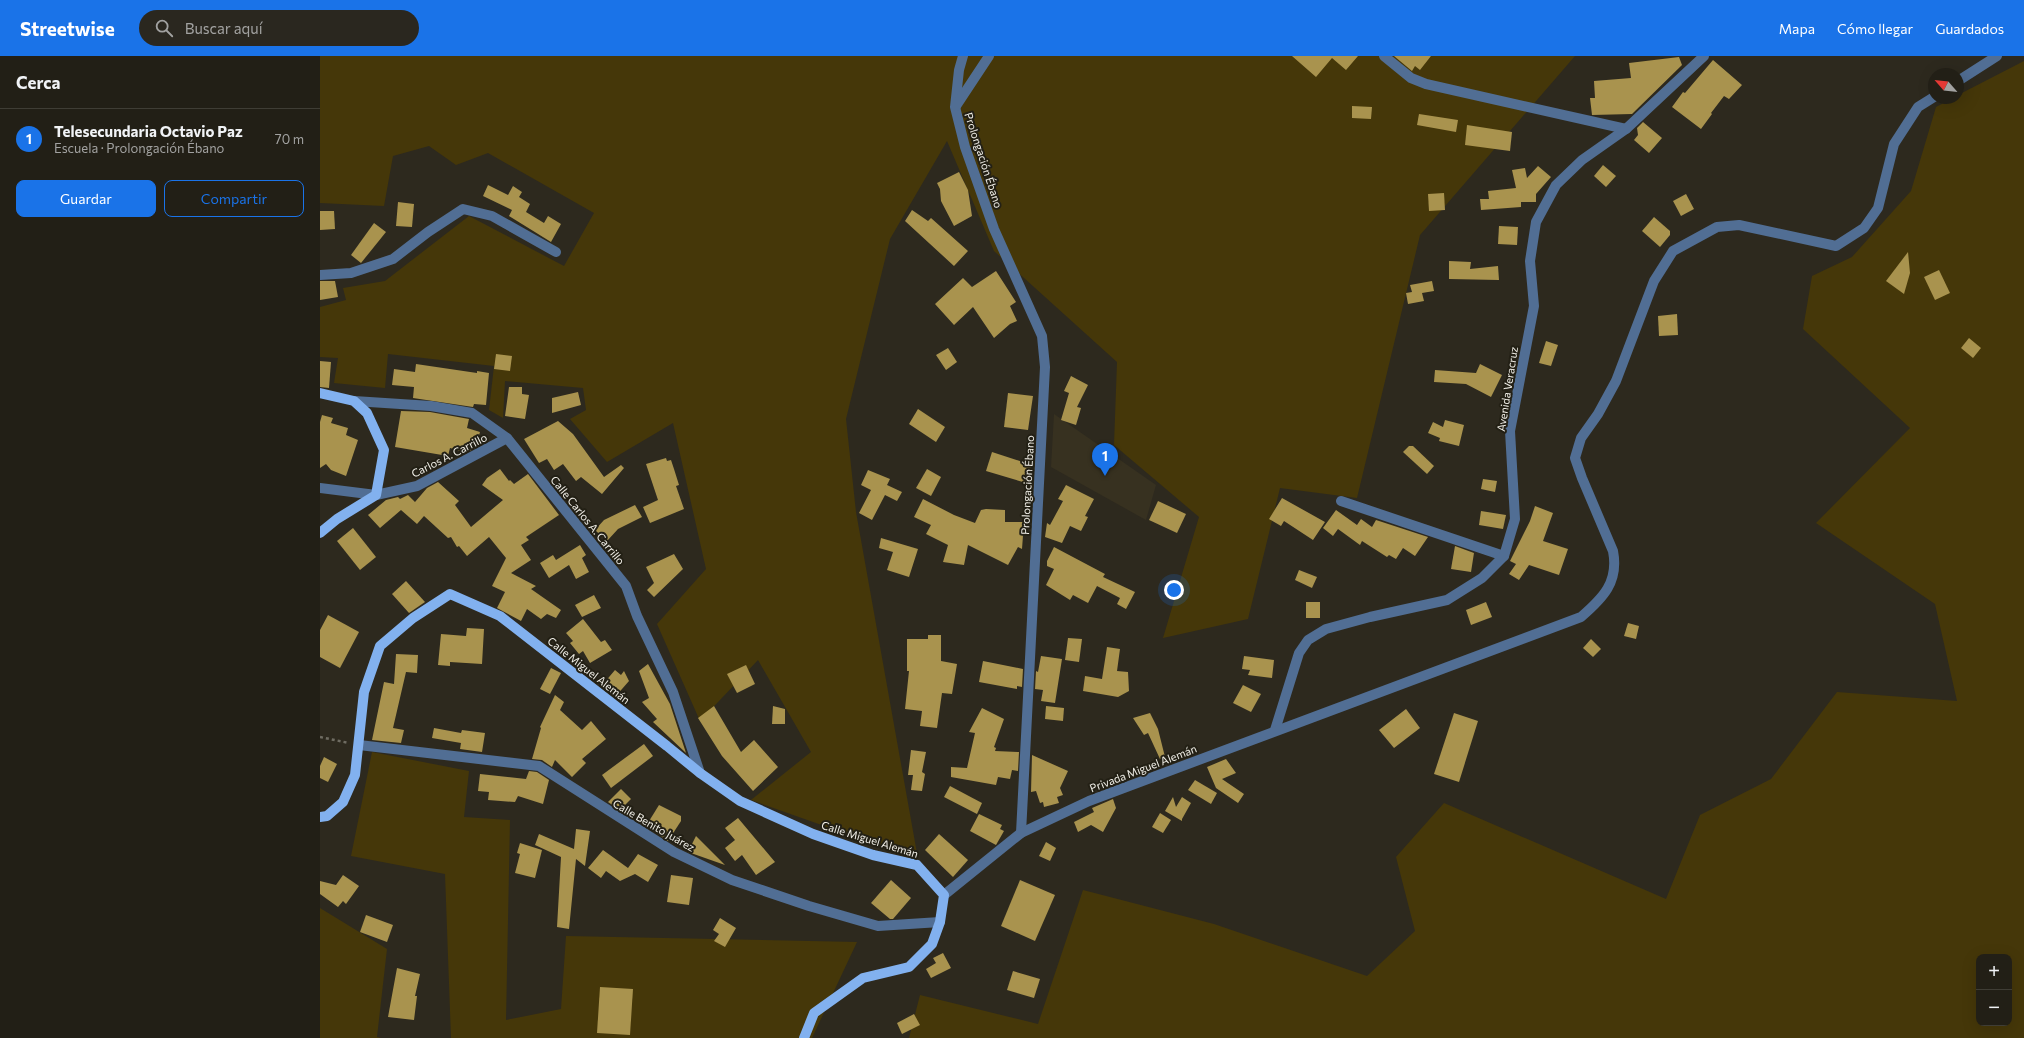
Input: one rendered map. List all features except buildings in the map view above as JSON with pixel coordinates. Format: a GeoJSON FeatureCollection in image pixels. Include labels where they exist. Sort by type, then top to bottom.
{"type":"FeatureCollection","features":[{"type":"Feature","properties":{"kind":"main road"},"geometry":{"type":"LineString","coordinates":[[320,393],[354,401],[367,413],[384,450],[376,495],[338,519],[320,534]]}},
{"type":"Feature","properties":{"kind":"main road","name":"Calle Miguel Alemán"},"geometry":{"type":"LineString","coordinates":[[324,816],[343,802],[355,775],[364,692],[380,646],[413,618],[450,594],[500,616],[700,773],[740,801],[812,834],[873,855],[917,864],[944,895]]}},
{"type":"Feature","properties":{"kind":"main road"},"geometry":{"type":"LineString","coordinates":[[804,1038],[814,1013],[863,978],[909,967],[932,944],[940,922],[944,895]]}},
{"type":"Feature","properties":{"kind":"street","name":"Prolongación Ébano"},"geometry":{"type":"LineString","coordinates":[[963,56],[959,70],[955,107],[965,147],[994,229],[1042,336],[1044,359],[1021,833]]}},
{"type":"Feature","properties":{"kind":"street"},"geometry":{"type":"LineString","coordinates":[[955,107],[989,56]]}},
{"type":"Feature","properties":{"kind":"street"},"geometry":{"type":"LineString","coordinates":[[1384,56],[1411,78],[1426,84],[1626,129]]}},
{"type":"Feature","properties":{"kind":"street","name":"Avenida Veracruz"},"geometry":{"type":"LineString","coordinates":[[1275,730],[1299,654],[1308,640],[1326,629],[1370,617],[1446,600],[1482,578],[1504,556],[1515,519],[1510,431],[1534,306],[1530,261],[1536,222],[1556,185],[1582,160],[1626,129],[1704,56]]}},
{"type":"Feature","properties":{"kind":"street"},"geometry":{"type":"LineString","coordinates":[[1964,77],[1997,56]]}},
{"type":"Feature","properties":{"kind":"street","name":"Privada Miguel Alemán"},"geometry":{"type":"LineString","coordinates":[[1021,833],[1089,801],[1275,730],[1582,617],[1599,601],[1609,587],[1615,562],[1613,551],[1575,458],[1581,438],[1598,414],[1616,381],[1654,281],[1673,251],[1717,227],[1739,225],[1836,246],[1864,228],[1878,208],[1894,144],[1918,107],[1928,100]]}},
{"type":"Feature","properties":{"kind":"street"},"geometry":{"type":"LineString","coordinates":[[320,275],[351,273],[393,259],[428,232],[463,210],[492,216],[556,252]]}},
{"type":"Feature","properties":{"kind":"street","name":"Calle Carlos A. Carrillo"},"geometry":{"type":"LineString","coordinates":[[354,401],[431,406],[472,413],[507,438],[626,586],[637,616],[673,692],[700,773]]}},
{"type":"Feature","properties":{"kind":"street","name":"Carlos A. Carrillo"},"geometry":{"type":"LineString","coordinates":[[376,495],[417,486],[507,438]]}},
{"type":"Feature","properties":{"kind":"street"},"geometry":{"type":"LineString","coordinates":[[320,488],[376,495]]}},
{"type":"Feature","properties":{"kind":"street"},"geometry":{"type":"LineString","coordinates":[[1340,501],[1504,556]]}},
{"type":"Feature","properties":{"kind":"street","name":"Calle Benito Juárez"},"geometry":{"type":"LineString","coordinates":[[359,745],[539,766],[674,852],[732,880],[809,906],[878,926],[940,922]]}},
{"type":"Feature","properties":{"kind":"street"},"geometry":{"type":"LineString","coordinates":[[320,824],[324,816]]}},
{"type":"Feature","properties":{"kind":"street"},"geometry":{"type":"LineString","coordinates":[[944,895],[1021,833]]}},
{"type":"Feature","properties":{"kind":"path"},"geometry":{"type":"LineString","coordinates":[[320,737],[359,745]]}},
{"type":"Feature","properties":{"kind":"shaded area"},"geometry":{"type":"Polygon","coordinates":[[[320,56],[1575,56],[1420,235],[1357,498],[1280,488],[1248,619],[1163,638],[1199,517],[1114,445],[1117,362],[994,251],[947,141],[890,239],[846,419],[856,512],[918,859],[751,800],[811,752],[758,660],[700,721],[657,624],[706,569],[673,423],[607,462],[570,419],[586,410],[583,388],[505,381],[503,418],[489,410],[494,366],[388,354],[385,388],[334,383],[338,358],[320,357],[320,307],[346,300],[343,288],[385,281],[469,216],[564,266],[594,213],[488,153],[456,165],[429,146],[393,156],[384,206],[320,203],[320,56]]]}},
{"type":"Feature","properties":{"kind":"shaded area"},"geometry":{"type":"Polygon","coordinates":[[[2024,61],[2024,1038],[909,1038],[920,995],[1038,1024],[1083,890],[1214,924],[1367,976],[1415,931],[1396,857],[1444,803],[1666,899],[1700,815],[1771,779],[1837,692],[1957,701],[1935,604],[1816,523],[1910,428],[1803,329],[1812,276],[1852,257],[1911,191],[1936,107],[1942,104],[1964,104],[1964,92],[2024,61]]]}},
{"type":"Feature","properties":{"kind":"shaded area"},"geometry":{"type":"Polygon","coordinates":[[[1054,414],[1156,485],[1146,520],[1051,467],[1054,414]]]}},
{"type":"Feature","properties":{"kind":"shaded area"},"geometry":{"type":"Polygon","coordinates":[[[372,752],[469,771],[464,817],[510,820],[506,1020],[561,1009],[566,936],[857,942],[812,1038],[451,1038],[445,874],[351,856],[372,752]]]}},
{"type":"Feature","properties":{"kind":"shaded area"},"geometry":{"type":"Polygon","coordinates":[[[320,908],[387,949],[377,1037],[381,1038],[320,1038],[320,908]]]}},
{"type":"Feature","properties":{"kind":"place","name":"Telesecundaria Octavio Paz"},"geometry":{"type":"Point","coordinates":[1105,476]}}]}
